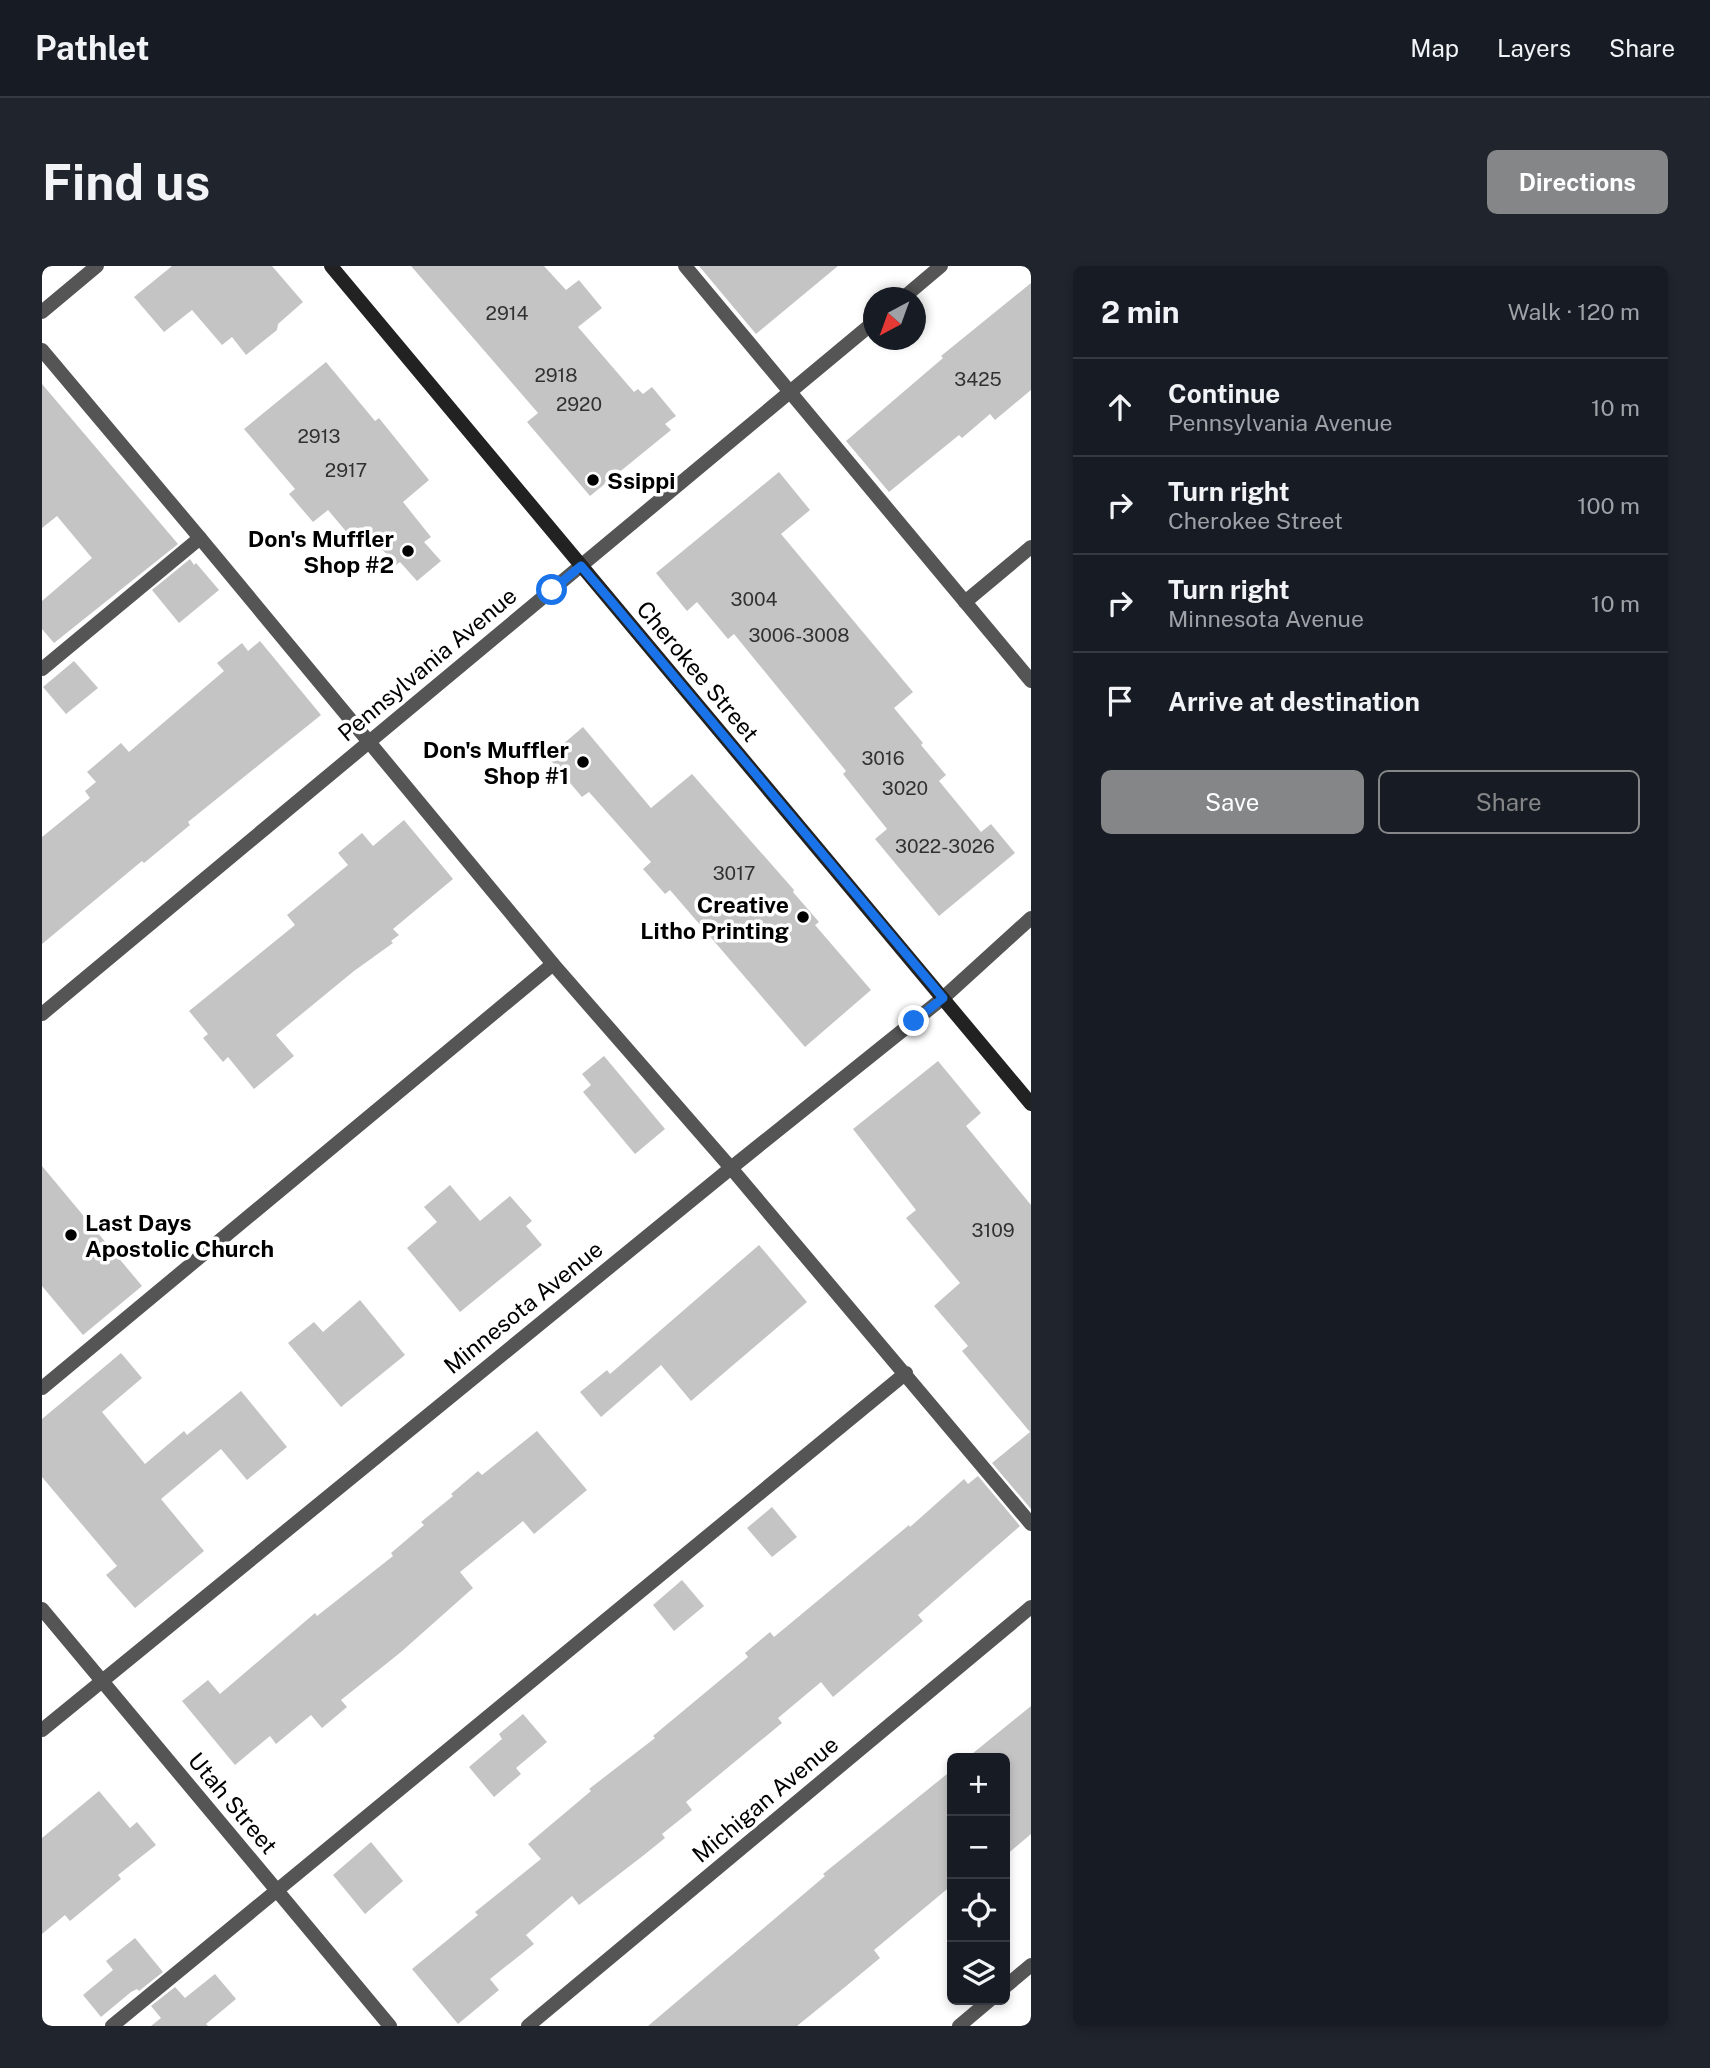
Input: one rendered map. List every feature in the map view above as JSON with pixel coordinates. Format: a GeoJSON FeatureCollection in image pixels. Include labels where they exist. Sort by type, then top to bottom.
{"type":"FeatureCollection","features":[{"type":"Feature","properties":{"kind":"street"},"geometry":{"type":"LineString","coordinates":[[42,312],[97,266]]}},
{"type":"Feature","properties":{"kind":"street","name":"Cherokee Street"},"geometry":{"type":"LineString","coordinates":[[331,266],[1031,1104]]}},
{"type":"Feature","properties":{"kind":"street"},"geometry":{"type":"LineString","coordinates":[[685,266],[1031,681]]}},
{"type":"Feature","properties":{"kind":"street"},"geometry":{"type":"LineString","coordinates":[[916,287],[941,266]]}},
{"type":"Feature","properties":{"kind":"street","name":"Pennsylvania Avenue"},"geometry":{"type":"LineString","coordinates":[[42,1014],[863,330]]}},
{"type":"Feature","properties":{"kind":"street"},"geometry":{"type":"LineString","coordinates":[[42,351],[553,964],[906,1373],[1031,1524]]}},
{"type":"Feature","properties":{"kind":"street"},"geometry":{"type":"LineString","coordinates":[[42,669],[200,538]]}},
{"type":"Feature","properties":{"kind":"street"},"geometry":{"type":"LineString","coordinates":[[965,602],[1031,547]]}},
{"type":"Feature","properties":{"kind":"street","name":"Minnesota Avenue"},"geometry":{"type":"LineString","coordinates":[[42,1730],[943,998],[1031,918]]}},
{"type":"Feature","properties":{"kind":"street"},"geometry":{"type":"LineString","coordinates":[[42,1388],[553,964]]}},
{"type":"Feature","properties":{"kind":"street"},"geometry":{"type":"LineString","coordinates":[[112,2026],[906,1373]]}},
{"type":"Feature","properties":{"kind":"street","name":"Michigan Avenue"},"geometry":{"type":"LineString","coordinates":[[528,2026],[1031,1607]]}},
{"type":"Feature","properties":{"kind":"street","name":"Utah Street"},"geometry":{"type":"LineString","coordinates":[[42,1609],[390,2026]]}},
{"type":"Feature","properties":{"kind":"street"},"geometry":{"type":"LineString","coordinates":[[1010,1983],[1031,1965]]}},
{"type":"Feature","properties":{"kind":"street"},"geometry":{"type":"LineString","coordinates":[[959,2026],[984,2005]]}},
{"type":"Feature","properties":{"kind":"building"},"geometry":{"type":"Polygon","coordinates":[[[172,266],[272,266],[303,302],[278,324],[277,330],[246,355],[232,337],[222,345],[192,310],[164,332],[134,297],[172,266]]]}},
{"type":"Feature","properties":{"kind":"building"},"geometry":{"type":"Polygon","coordinates":[[[411,266],[544,266],[566,290],[579,280],[602,308],[578,327],[634,392],[638,389],[643,394],[652,387],[676,416],[665,424],[671,430],[590,496],[527,422],[538,413],[411,266]]]}},
{"type":"Feature","properties":{"kind":"building"},"geometry":{"type":"Polygon","coordinates":[[[699,266],[838,266],[756,334],[699,266]]]}},
{"type":"Feature","properties":{"kind":"building"},"geometry":{"type":"Polygon","coordinates":[[[1031,283],[1031,390],[995,420],[990,414],[962,438],[959,435],[889,492],[846,441],[943,358],[941,356],[1031,283]]]}},
{"type":"Feature","properties":{"kind":"building"},"geometry":{"type":"Polygon","coordinates":[[[326,362],[375,421],[379,418],[429,480],[403,502],[431,537],[424,542],[441,561],[417,581],[400,562],[396,565],[367,532],[355,542],[328,510],[313,522],[289,494],[295,489],[244,429],[326,362]]]}},
{"type":"Feature","properties":{"kind":"building"},"geometry":{"type":"Polygon","coordinates":[[[42,384],[178,544],[54,643],[42,629],[42,601],[92,558],[57,516],[42,528],[42,384]]]}},
{"type":"Feature","properties":{"kind":"building"},"geometry":{"type":"Polygon","coordinates":[[[779,472],[810,510],[781,534],[913,692],[894,708],[946,775],[939,781],[981,832],[991,824],[1015,853],[939,916],[875,839],[887,829],[843,774],[846,771],[734,634],[728,639],[697,602],[687,611],[656,573],[779,472]]]}},
{"type":"Feature","properties":{"kind":"building"},"geometry":{"type":"Polygon","coordinates":[[[190,559],[219,590],[179,623],[152,590],[190,559]]]}},
{"type":"Feature","properties":{"kind":"building"},"geometry":{"type":"Polygon","coordinates":[[[260,641],[321,715],[188,822],[190,825],[144,863],[142,861],[42,944],[42,837],[90,798],[85,791],[96,782],[87,772],[121,743],[129,752],[224,671],[217,663],[242,643],[248,651],[260,641]]]}},
{"type":"Feature","properties":{"kind":"building"},"geometry":{"type":"Polygon","coordinates":[[[74,661],[98,688],[66,714],[43,687],[74,661]]]}},
{"type":"Feature","properties":{"kind":"building"},"geometry":{"type":"Polygon","coordinates":[[[583,727],[651,808],[692,774],[794,890],[819,922],[815,925],[871,990],[805,1047],[670,890],[665,894],[643,869],[651,862],[589,792],[582,797],[548,757],[583,727]]]}},
{"type":"Feature","properties":{"kind":"building"},"geometry":{"type":"Polygon","coordinates":[[[404,820],[453,879],[393,929],[399,935],[391,941],[393,943],[276,1035],[294,1056],[254,1089],[228,1057],[223,1062],[203,1038],[208,1034],[189,1011],[295,925],[287,915],[348,865],[338,853],[362,833],[373,846],[404,820]]]}},
{"type":"Feature","properties":{"kind":"building"},"geometry":{"type":"Polygon","coordinates":[[[604,1056],[665,1129],[635,1154],[583,1092],[591,1085],[582,1074],[604,1056]]]}},
{"type":"Feature","properties":{"kind":"building"},"geometry":{"type":"Polygon","coordinates":[[[938,1061],[981,1113],[966,1126],[1031,1205],[1031,1509],[992,1463],[1030,1432],[962,1351],[968,1346],[934,1306],[960,1283],[906,1218],[916,1210],[853,1129],[938,1061]]]}},
{"type":"Feature","properties":{"kind":"building","name":"Last Days Apostolic Church"},"geometry":{"type":"Polygon","coordinates":[[[42,1166],[142,1286],[83,1335],[42,1286],[42,1166]]]}},
{"type":"Feature","properties":{"kind":"building"},"geometry":{"type":"Polygon","coordinates":[[[450,1185],[480,1221],[510,1196],[532,1221],[526,1226],[542,1245],[460,1312],[407,1248],[437,1222],[424,1207],[450,1185]]]}},
{"type":"Feature","properties":{"kind":"building"},"geometry":{"type":"Polygon","coordinates":[[[759,1245],[807,1302],[691,1401],[661,1365],[601,1417],[580,1392],[607,1370],[610,1374],[759,1245]]]}},
{"type":"Feature","properties":{"kind":"building"},"geometry":{"type":"Polygon","coordinates":[[[360,1300],[405,1355],[341,1407],[288,1343],[314,1322],[323,1332],[360,1300]]]}},
{"type":"Feature","properties":{"kind":"building"},"geometry":{"type":"Polygon","coordinates":[[[121,1353],[142,1378],[102,1412],[145,1464],[184,1431],[187,1435],[241,1391],[287,1447],[247,1480],[221,1449],[161,1499],[204,1551],[135,1608],[106,1575],[117,1566],[42,1477],[42,1419],[121,1353]]]}},
{"type":"Feature","properties":{"kind":"building"},"geometry":{"type":"Polygon","coordinates":[[[537,1431],[587,1490],[534,1534],[523,1521],[460,1572],[473,1588],[401,1652],[341,1700],[347,1707],[322,1728],[311,1715],[276,1744],[270,1736],[235,1765],[182,1701],[208,1680],[220,1694],[315,1613],[317,1616],[393,1556],[391,1553],[424,1525],[421,1522],[478,1471],[482,1475],[537,1431]]]}},
{"type":"Feature","properties":{"kind":"building"},"geometry":{"type":"Polygon","coordinates":[[[978,1476],[1020,1526],[918,1615],[923,1621],[833,1697],[821,1682],[778,1718],[782,1723],[686,1802],[692,1810],[662,1834],[665,1838],[579,1905],[572,1896],[526,1935],[534,1944],[490,1979],[499,1990],[458,2024],[412,1969],[478,1915],[475,1912],[541,1859],[528,1844],[591,1791],[589,1789],[655,1738],[653,1736],[748,1657],[745,1653],[770,1632],[774,1637],[909,1525],[910,1527],[964,1479],[968,1484],[978,1476]]]}},
{"type":"Feature","properties":{"kind":"building"},"geometry":{"type":"Polygon","coordinates":[[[772,1507],[797,1537],[772,1557],[747,1528],[772,1507]]]}},
{"type":"Feature","properties":{"kind":"building"},"geometry":{"type":"Polygon","coordinates":[[[682,1580],[704,1606],[674,1631],[653,1605],[682,1580]]]}},
{"type":"Feature","properties":{"kind":"building"},"geometry":{"type":"Polygon","coordinates":[[[1031,1706],[1031,1834],[1010,1852],[1010,1753],[973,1753],[1031,1706]]]}},
{"type":"Feature","properties":{"kind":"building"},"geometry":{"type":"Polygon","coordinates":[[[523,1714],[547,1742],[516,1768],[521,1774],[494,1797],[469,1767],[502,1739],[499,1734],[523,1714]]]}},
{"type":"Feature","properties":{"kind":"building"},"geometry":{"type":"Polygon","coordinates":[[[947,1774],[947,1889],[874,1950],[880,1958],[797,2026],[648,2026],[825,1876],[823,1874],[947,1774]]]}},
{"type":"Feature","properties":{"kind":"building"},"geometry":{"type":"Polygon","coordinates":[[[99,1791],[130,1828],[137,1822],[156,1845],[118,1875],[121,1879],[70,1921],[65,1915],[42,1934],[42,1838],[99,1791]]]}},
{"type":"Feature","properties":{"kind":"building"},"geometry":{"type":"Polygon","coordinates":[[[371,1842],[403,1881],[365,1914],[333,1875],[371,1842]]]}},
{"type":"Feature","properties":{"kind":"building"},"geometry":{"type":"Polygon","coordinates":[[[135,1938],[163,1972],[139,1991],[137,1989],[131,1992],[101,2017],[83,1995],[113,1970],[106,1961],[135,1938]]]}},
{"type":"Feature","properties":{"kind":"building"},"geometry":{"type":"Polygon","coordinates":[[[215,1974],[236,1999],[206,2024],[208,2026],[151,2026],[161,2018],[151,2006],[175,1987],[185,1998],[215,1974]]]}},
{"type":"Feature","properties":{"kind":"place","name":"Ssippi"},"geometry":{"type":"Point","coordinates":[593,480]}},
{"type":"Feature","properties":{"kind":"place","name":"Don's Muffler Shop #2"},"geometry":{"type":"Point","coordinates":[408,551]}},
{"type":"Feature","properties":{"kind":"place","name":"Don's Muffler Shop #1"},"geometry":{"type":"Point","coordinates":[583,762]}},
{"type":"Feature","properties":{"kind":"place","name":"Creative Litho Printing"},"geometry":{"type":"Point","coordinates":[803,917]}},
{"type":"Feature","properties":{"kind":"place","name":"Last Days Apostolic Church"},"geometry":{"type":"Point","coordinates":[71,1235]}},
{"type":"Feature","properties":{"kind":"route"},"geometry":{"type":"LineString","coordinates":[[552,590],[581,566],[610,600],[943,998],[914,1021]]}}]}
